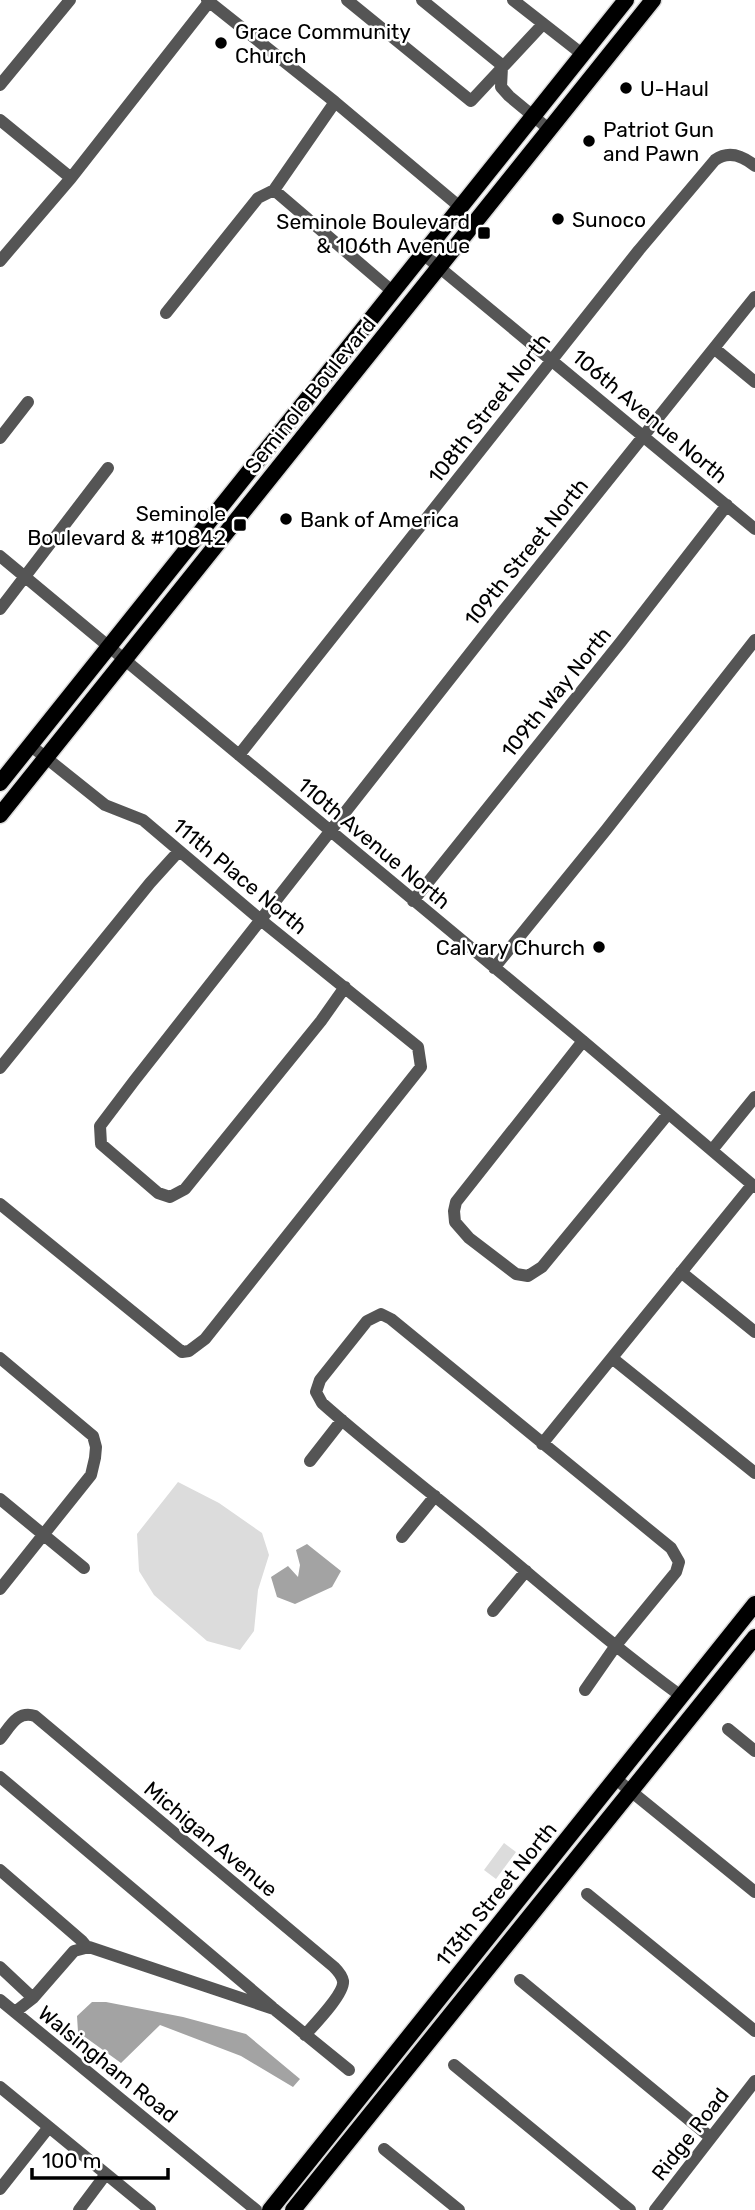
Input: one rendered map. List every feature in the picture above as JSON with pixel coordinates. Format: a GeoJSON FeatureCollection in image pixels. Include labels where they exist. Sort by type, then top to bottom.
{"type":"FeatureCollection","features":[{"type":"Feature","properties":{"kind":"main road","name":"Seminole Boulevard"},"geometry":{"type":"LineString","coordinates":[[0,783],[626,0]]}},
{"type":"Feature","properties":{"kind":"main road"},"geometry":{"type":"LineString","coordinates":[[612,52],[608,43],[610,36],[631,10],[633,0]]}},
{"type":"Feature","properties":{"kind":"main road","name":"Seminole Boulevard"},"geometry":{"type":"LineString","coordinates":[[0,816],[653,0]]}},
{"type":"Feature","properties":{"kind":"main road","name":"113th Street North"},"geometry":{"type":"LineString","coordinates":[[270,2210],[755,1604]]}},
{"type":"Feature","properties":{"kind":"main road","name":"113th Street North"},"geometry":{"type":"LineString","coordinates":[[293,2210],[755,1637]]}},
{"type":"Feature","properties":{"kind":"street"},"geometry":{"type":"LineString","coordinates":[[0,85],[69,0]]}},
{"type":"Feature","properties":{"kind":"street"},"geometry":{"type":"LineString","coordinates":[[347,0],[471,101],[542,24]]}},
{"type":"Feature","properties":{"kind":"street"},"geometry":{"type":"LineString","coordinates":[[422,0],[503,66]]}},
{"type":"Feature","properties":{"kind":"street"},"geometry":{"type":"LineString","coordinates":[[513,0],[582,54]]}},
{"type":"Feature","properties":{"kind":"street"},"geometry":{"type":"LineString","coordinates":[[0,261],[71,178],[208,1],[335,102],[460,207]]}},
{"type":"Feature","properties":{"kind":"street"},"geometry":{"type":"LineString","coordinates":[[503,66],[501,87],[550,130]]}},
{"type":"Feature","properties":{"kind":"street"},"geometry":{"type":"LineString","coordinates":[[166,313],[258,198],[274,190],[335,102]]}},
{"type":"Feature","properties":{"kind":"street"},"geometry":{"type":"LineString","coordinates":[[0,120],[71,178]]}},
{"type":"Feature","properties":{"kind":"street","name":"108th Street North"},"geometry":{"type":"LineString","coordinates":[[239,755],[639,250],[715,160],[722,155],[743,156],[755,166]]}},
{"type":"Feature","properties":{"kind":"street"},"geometry":{"type":"LineString","coordinates":[[274,190],[392,291]]}},
{"type":"Feature","properties":{"kind":"street","name":"106th Avenue North"},"geometry":{"type":"LineString","coordinates":[[423,254],[755,529]]}},
{"type":"Feature","properties":{"kind":"street","name":"109th Street North"},"geometry":{"type":"LineString","coordinates":[[345,987],[321,1021],[185,1189],[170,1197],[158,1193],[101,1144],[100,1126],[643,435],[755,298]]}},
{"type":"Feature","properties":{"kind":"street"},"geometry":{"type":"LineString","coordinates":[[715,349],[755,382]]}},
{"type":"Feature","properties":{"kind":"street"},"geometry":{"type":"LineString","coordinates":[[0,438],[28,402]]}},
{"type":"Feature","properties":{"kind":"street"},"geometry":{"type":"LineString","coordinates":[[0,609],[107,468]]}},
{"type":"Feature","properties":{"kind":"street","name":"109th Way North"},"geometry":{"type":"LineString","coordinates":[[413,901],[727,505]]}},
{"type":"Feature","properties":{"kind":"street","name":"110th Avenue North"},"geometry":{"type":"LineString","coordinates":[[0,556],[754,1186]]}},
{"type":"Feature","properties":{"kind":"street"},"geometry":{"type":"LineString","coordinates":[[494,968],[755,640]]}},
{"type":"Feature","properties":{"kind":"street","name":"111th Place North"},"geometry":{"type":"LineString","coordinates":[[0,1204],[182,1352],[189,1352],[205,1339],[421,1067],[418,1047],[262,921],[143,820],[105,805],[30,745]]}},
{"type":"Feature","properties":{"kind":"street"},"geometry":{"type":"LineString","coordinates":[[0,1068],[179,851]]}},
{"type":"Feature","properties":{"kind":"street"},"geometry":{"type":"LineString","coordinates":[[583,1041],[456,1202],[455,1222],[469,1238],[516,1274],[528,1276],[542,1267],[668,1114]]}},
{"type":"Feature","properties":{"kind":"street"},"geometry":{"type":"LineString","coordinates":[[712,1150],[755,1097]]}},
{"type":"Feature","properties":{"kind":"street"},"geometry":{"type":"LineString","coordinates":[[542,1444],[754,1186]]}},
{"type":"Feature","properties":{"kind":"street"},"geometry":{"type":"LineString","coordinates":[[681,1272],[755,1332]]}},
{"type":"Feature","properties":{"kind":"street"},"geometry":{"type":"LineString","coordinates":[[585,1690],[617,1644],[676,1572],[679,1562],[670,1548],[391,1319],[381,1314],[367,1321],[320,1380],[316,1392],[322,1403],[526,1571],[617,1644],[681,1696]]}},
{"type":"Feature","properties":{"kind":"street"},"geometry":{"type":"LineString","coordinates":[[0,1358],[93,1436],[96,1447],[91,1475],[0,1589]]}},
{"type":"Feature","properties":{"kind":"street"},"geometry":{"type":"LineString","coordinates":[[612,1358],[755,1473]]}},
{"type":"Feature","properties":{"kind":"street"},"geometry":{"type":"LineString","coordinates":[[310,1461],[342,1420]]}},
{"type":"Feature","properties":{"kind":"street"},"geometry":{"type":"LineString","coordinates":[[402,1537],[435,1496]]}},
{"type":"Feature","properties":{"kind":"street"},"geometry":{"type":"LineString","coordinates":[[0,1499],[84,1568]]}},
{"type":"Feature","properties":{"kind":"street"},"geometry":{"type":"LineString","coordinates":[[493,1611],[526,1571]]}},
{"type":"Feature","properties":{"kind":"street","name":"Michigan Avenue"},"geometry":{"type":"LineString","coordinates":[[0,1739],[19,1716],[24,1713],[35,1716],[334,1967],[344,1985],[306,2035]]}},
{"type":"Feature","properties":{"kind":"street"},"geometry":{"type":"LineString","coordinates":[[728,1729],[755,1751]]}},
{"type":"Feature","properties":{"kind":"street"},"geometry":{"type":"LineString","coordinates":[[0,1777],[349,2070]]}},
{"type":"Feature","properties":{"kind":"street"},"geometry":{"type":"LineString","coordinates":[[616,1779],[755,1892]]}},
{"type":"Feature","properties":{"kind":"street"},"geometry":{"type":"LineString","coordinates":[[0,1870],[87,1947],[274,2009]]}},
{"type":"Feature","properties":{"kind":"street"},"geometry":{"type":"LineString","coordinates":[[587,1894],[755,2032]]}},
{"type":"Feature","properties":{"kind":"street"},"geometry":{"type":"LineString","coordinates":[[15,2012],[33,1998],[74,1951],[87,1947]]}},
{"type":"Feature","properties":{"kind":"street"},"geometry":{"type":"LineString","coordinates":[[0,1967],[33,1998]]}},
{"type":"Feature","properties":{"kind":"street"},"geometry":{"type":"LineString","coordinates":[[520,1980],[710,2137]]}},
{"type":"Feature","properties":{"kind":"street","name":"Walsingham Road"},"geometry":{"type":"LineString","coordinates":[[0,2000],[256,2210]]}},
{"type":"Feature","properties":{"kind":"street"},"geometry":{"type":"LineString","coordinates":[[454,2065],[630,2210]]}},
{"type":"Feature","properties":{"kind":"street","name":"Ridge Road"},"geometry":{"type":"LineString","coordinates":[[655,2210],[755,2081]]}},
{"type":"Feature","properties":{"kind":"street"},"geometry":{"type":"LineString","coordinates":[[0,2087],[150,2210]]}},
{"type":"Feature","properties":{"kind":"street"},"geometry":{"type":"LineString","coordinates":[[0,2189],[49,2127]]}},
{"type":"Feature","properties":{"kind":"street"},"geometry":{"type":"LineString","coordinates":[[384,2149],[459,2210]]}},
{"type":"Feature","properties":{"kind":"street"},"geometry":{"type":"LineString","coordinates":[[79,2210],[106,2174]]}},
{"type":"Feature","properties":{"kind":"shaded area"},"geometry":{"type":"Polygon","coordinates":[[[178,1482],[219,1503],[262,1533],[269,1555],[258,1590],[254,1631],[240,1650],[207,1641],[154,1595],[139,1571],[137,1534],[178,1482]]]}},
{"type":"Feature","properties":{"kind":"shaded area"},"geometry":{"type":"Polygon","coordinates":[[[307,1544],[341,1571],[332,1587],[295,1604],[277,1597],[271,1577],[288,1566],[298,1577],[300,1565],[296,1550],[307,1544]]]}},
{"type":"Feature","properties":{"kind":"shaded area"},"geometry":{"type":"Polygon","coordinates":[[[504,1843],[516,1852],[496,1879],[484,1870],[504,1843]]]}},
{"type":"Feature","properties":{"kind":"shaded area"},"geometry":{"type":"Polygon","coordinates":[[[92,2002],[106,2002],[183,2017],[246,2034],[300,2079],[293,2087],[241,2056],[160,2025],[121,2063],[78,2032],[77,2016],[92,2002]]]}},
{"type":"Feature","properties":{"kind":"place","name":"Grace Community Church"},"geometry":{"type":"Point","coordinates":[221,43]}},
{"type":"Feature","properties":{"kind":"place","name":"U-Haul"},"geometry":{"type":"Point","coordinates":[626,88]}},
{"type":"Feature","properties":{"kind":"place","name":"Patriot Gun and Pawn"},"geometry":{"type":"Point","coordinates":[589,141]}},
{"type":"Feature","properties":{"kind":"place","name":"Sunoco"},"geometry":{"type":"Point","coordinates":[558,219]}},
{"type":"Feature","properties":{"kind":"place","name":"Seminole Boulevard & 106th Avenue"},"geometry":{"type":"Point","coordinates":[484,233]}},
{"type":"Feature","properties":{"kind":"place","name":"Bank of America"},"geometry":{"type":"Point","coordinates":[286,519]}},
{"type":"Feature","properties":{"kind":"place","name":"Seminole Boulevard & #10842"},"geometry":{"type":"Point","coordinates":[240,525]}},
{"type":"Feature","properties":{"kind":"place","name":"Calvary Church"},"geometry":{"type":"Point","coordinates":[599,947]}}]}
